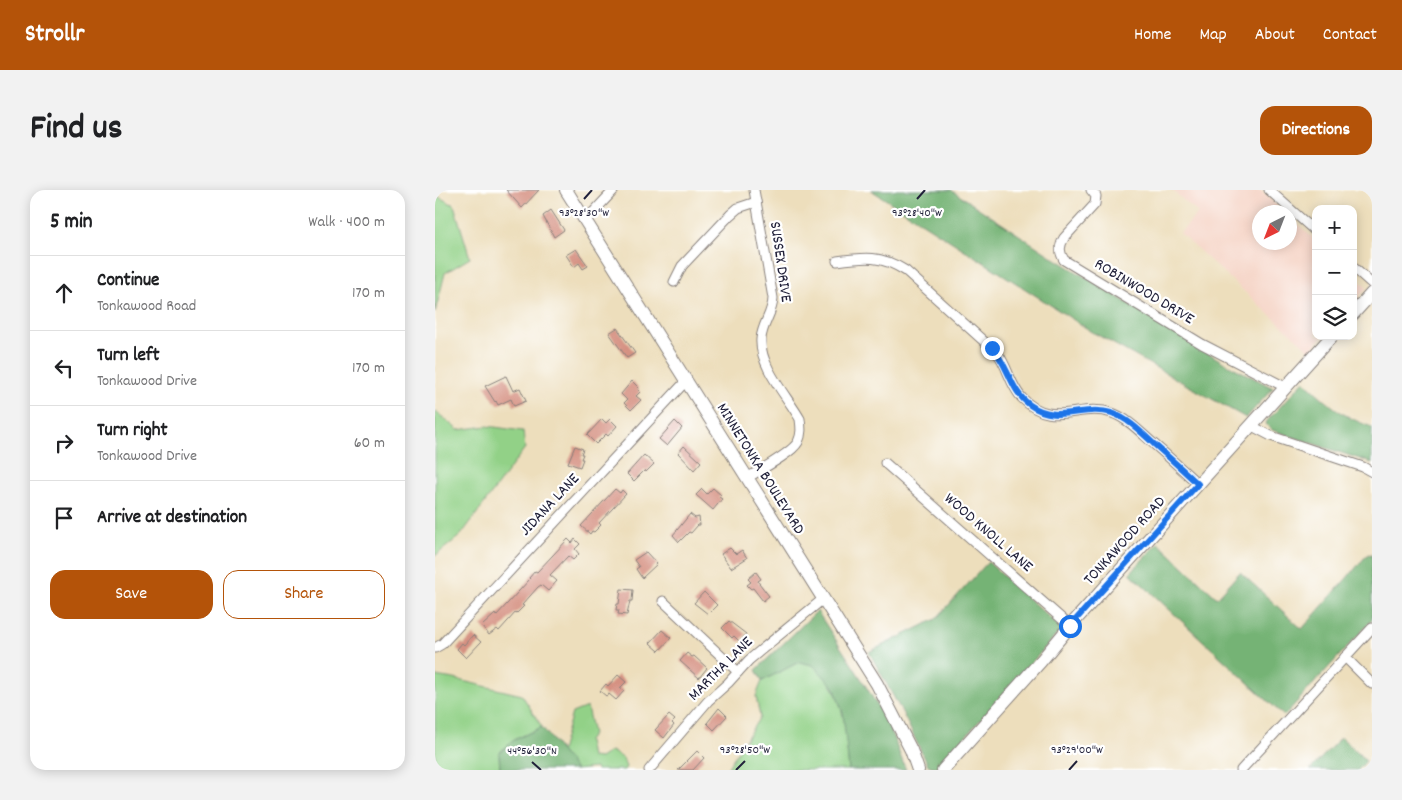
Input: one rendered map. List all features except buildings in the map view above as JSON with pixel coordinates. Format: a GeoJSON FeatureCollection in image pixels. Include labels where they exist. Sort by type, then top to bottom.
{"type":"FeatureCollection","features":[{"type":"Feature","properties":{"kind":"main road","name":"MINNETONKA BOULEVARD"},"geometry":{"type":"LineString","coordinates":[[566,190],[877,684],[911,750],[918,770]]}},
{"type":"Feature","properties":{"kind":"main road"},"geometry":{"type":"LineString","coordinates":[[1357,310],[1372,293]]}},
{"type":"Feature","properties":{"kind":"main road","name":"TONKAWOOD ROAD"},"geometry":{"type":"LineString","coordinates":[[943,770],[1041,662],[1070,626],[1328,340]]}},
{"type":"Feature","properties":{"kind":"street"},"geometry":{"type":"LineString","coordinates":[[585,221],[614,190]]}},
{"type":"Feature","properties":{"kind":"street","name":"SUSSEX DRIVE"},"geometry":{"type":"LineString","coordinates":[[747,478],[793,448],[801,435],[800,419],[763,358],[761,338],[763,328],[771,312],[773,298],[754,190]]}},
{"type":"Feature","properties":{"kind":"street","name":"ROBINWOOD DRIVE"},"geometry":{"type":"LineString","coordinates":[[1091,190],[1096,196],[1095,204],[1063,238],[1060,244],[1059,250],[1064,260],[1202,344],[1285,387]]}},
{"type":"Feature","properties":{"kind":"street"},"geometry":{"type":"LineString","coordinates":[[1269,190],[1312,228]]}},
{"type":"Feature","properties":{"kind":"street"},"geometry":{"type":"LineString","coordinates":[[674,282],[682,266],[730,215],[738,208],[756,202]]}},
{"type":"Feature","properties":{"kind":"street"},"geometry":{"type":"LineString","coordinates":[[837,261],[872,257],[884,259],[895,264],[906,271],[998,354],[1007,368],[1014,387],[1030,405],[1041,411],[1053,414],[1066,415],[1090,410],[1113,413],[1133,425],[1198,484]]}},
{"type":"Feature","properties":{"kind":"street"},"geometry":{"type":"LineString","coordinates":[[1357,271],[1372,284]]}},
{"type":"Feature","properties":{"kind":"street","name":"JIDANA LANE"},"geometry":{"type":"LineString","coordinates":[[435,648],[442,644],[686,381]]}},
{"type":"Feature","properties":{"kind":"street"},"geometry":{"type":"LineString","coordinates":[[1252,426],[1271,436],[1363,467],[1372,472]]}},
{"type":"Feature","properties":{"kind":"street","name":"WOOD KNOLL LANE"},"geometry":{"type":"LineString","coordinates":[[885,463],[1070,626]]}},
{"type":"Feature","properties":{"kind":"street","name":"MARTHA LANE"},"geometry":{"type":"LineString","coordinates":[[649,770],[709,701],[749,660],[823,599]]}},
{"type":"Feature","properties":{"kind":"street"},"geometry":{"type":"LineString","coordinates":[[663,601],[738,672]]}},
{"type":"Feature","properties":{"kind":"street"},"geometry":{"type":"LineString","coordinates":[[1241,770],[1372,628]]}},
{"type":"Feature","properties":{"kind":"street"},"geometry":{"type":"LineString","coordinates":[[1345,657],[1372,684]]}},
{"type":"Feature","properties":{"kind":"shaded area"},"geometry":{"type":"Polygon","coordinates":[[[1172,190],[1260,190],[1276,205],[1252,205],[1252,250],[1297,250],[1297,223],[1312,237],[1312,340],[1320,340],[1310,351],[1180,233],[1198,213],[1172,190]]]}},
{"type":"Feature","properties":{"kind":"shaded area"},"geometry":{"type":"Polygon","coordinates":[[[1357,279],[1367,288],[1357,299],[1357,279]]]}},
{"type":"Feature","properties":{"kind":"green space"},"geometry":{"type":"Polygon","coordinates":[[[871,190],[951,190],[1051,256],[1223,362],[1273,388],[1246,418],[1094,333],[871,190]]]}},
{"type":"Feature","properties":{"kind":"green space"},"geometry":{"type":"Polygon","coordinates":[[[435,195],[454,205],[470,258],[445,273],[435,313],[435,195]]]}},
{"type":"Feature","properties":{"kind":"green space"},"geometry":{"type":"Polygon","coordinates":[[[1304,381],[1343,413],[1372,427],[1372,463],[1272,430],[1266,424],[1304,381]]]}},
{"type":"Feature","properties":{"kind":"green space"},"geometry":{"type":"Polygon","coordinates":[[[435,411],[458,430],[487,426],[523,431],[525,448],[461,535],[435,556],[435,411]]]}},
{"type":"Feature","properties":{"kind":"green space"},"geometry":{"type":"Polygon","coordinates":[[[1158,543],[1217,598],[1240,572],[1302,629],[1368,554],[1372,555],[1372,620],[1284,716],[1130,573],[1158,543]]]}},
{"type":"Feature","properties":{"kind":"green space"},"geometry":{"type":"Polygon","coordinates":[[[988,562],[1060,627],[1060,631],[939,766],[933,767],[928,765],[869,652],[936,619],[988,562]]]}},
{"type":"Feature","properties":{"kind":"green space"},"geometry":{"type":"Polygon","coordinates":[[[817,611],[887,722],[906,770],[849,770],[843,713],[834,687],[813,665],[799,662],[762,681],[756,670],[817,611]]]}},
{"type":"Feature","properties":{"kind":"green space"},"geometry":{"type":"Polygon","coordinates":[[[799,662],[814,666],[833,687],[839,700],[845,727],[849,770],[726,770],[760,717],[756,696],[762,681],[799,662]]]}},
{"type":"Feature","properties":{"kind":"green space"},"geometry":{"type":"Polygon","coordinates":[[[435,676],[522,695],[542,727],[514,740],[499,753],[500,770],[435,770],[435,676]]]}},
{"type":"Feature","properties":{"kind":"green space"},"geometry":{"type":"Polygon","coordinates":[[[587,707],[593,734],[588,741],[591,757],[600,758],[611,751],[623,758],[626,767],[624,770],[596,770],[595,768],[576,770],[561,751],[572,713],[587,707]]]}},
{"type":"Feature","properties":{"kind":"green space"},"geometry":{"type":"Polygon","coordinates":[[[542,727],[576,770],[500,770],[499,753],[514,740],[542,727]]]}},
{"type":"Feature","properties":{"kind":"green space"},"geometry":{"type":"Polygon","coordinates":[[[1341,737],[1366,761],[1358,770],[1310,770],[1341,737]]]}},
{"type":"Feature","properties":{"kind":"route"},"geometry":{"type":"LineString","coordinates":[[992,348],[1007,368],[1014,387],[1030,405],[1041,411],[1053,414],[1066,415],[1090,410],[1113,413],[1133,425],[1198,484],[1070,626]]}}]}
